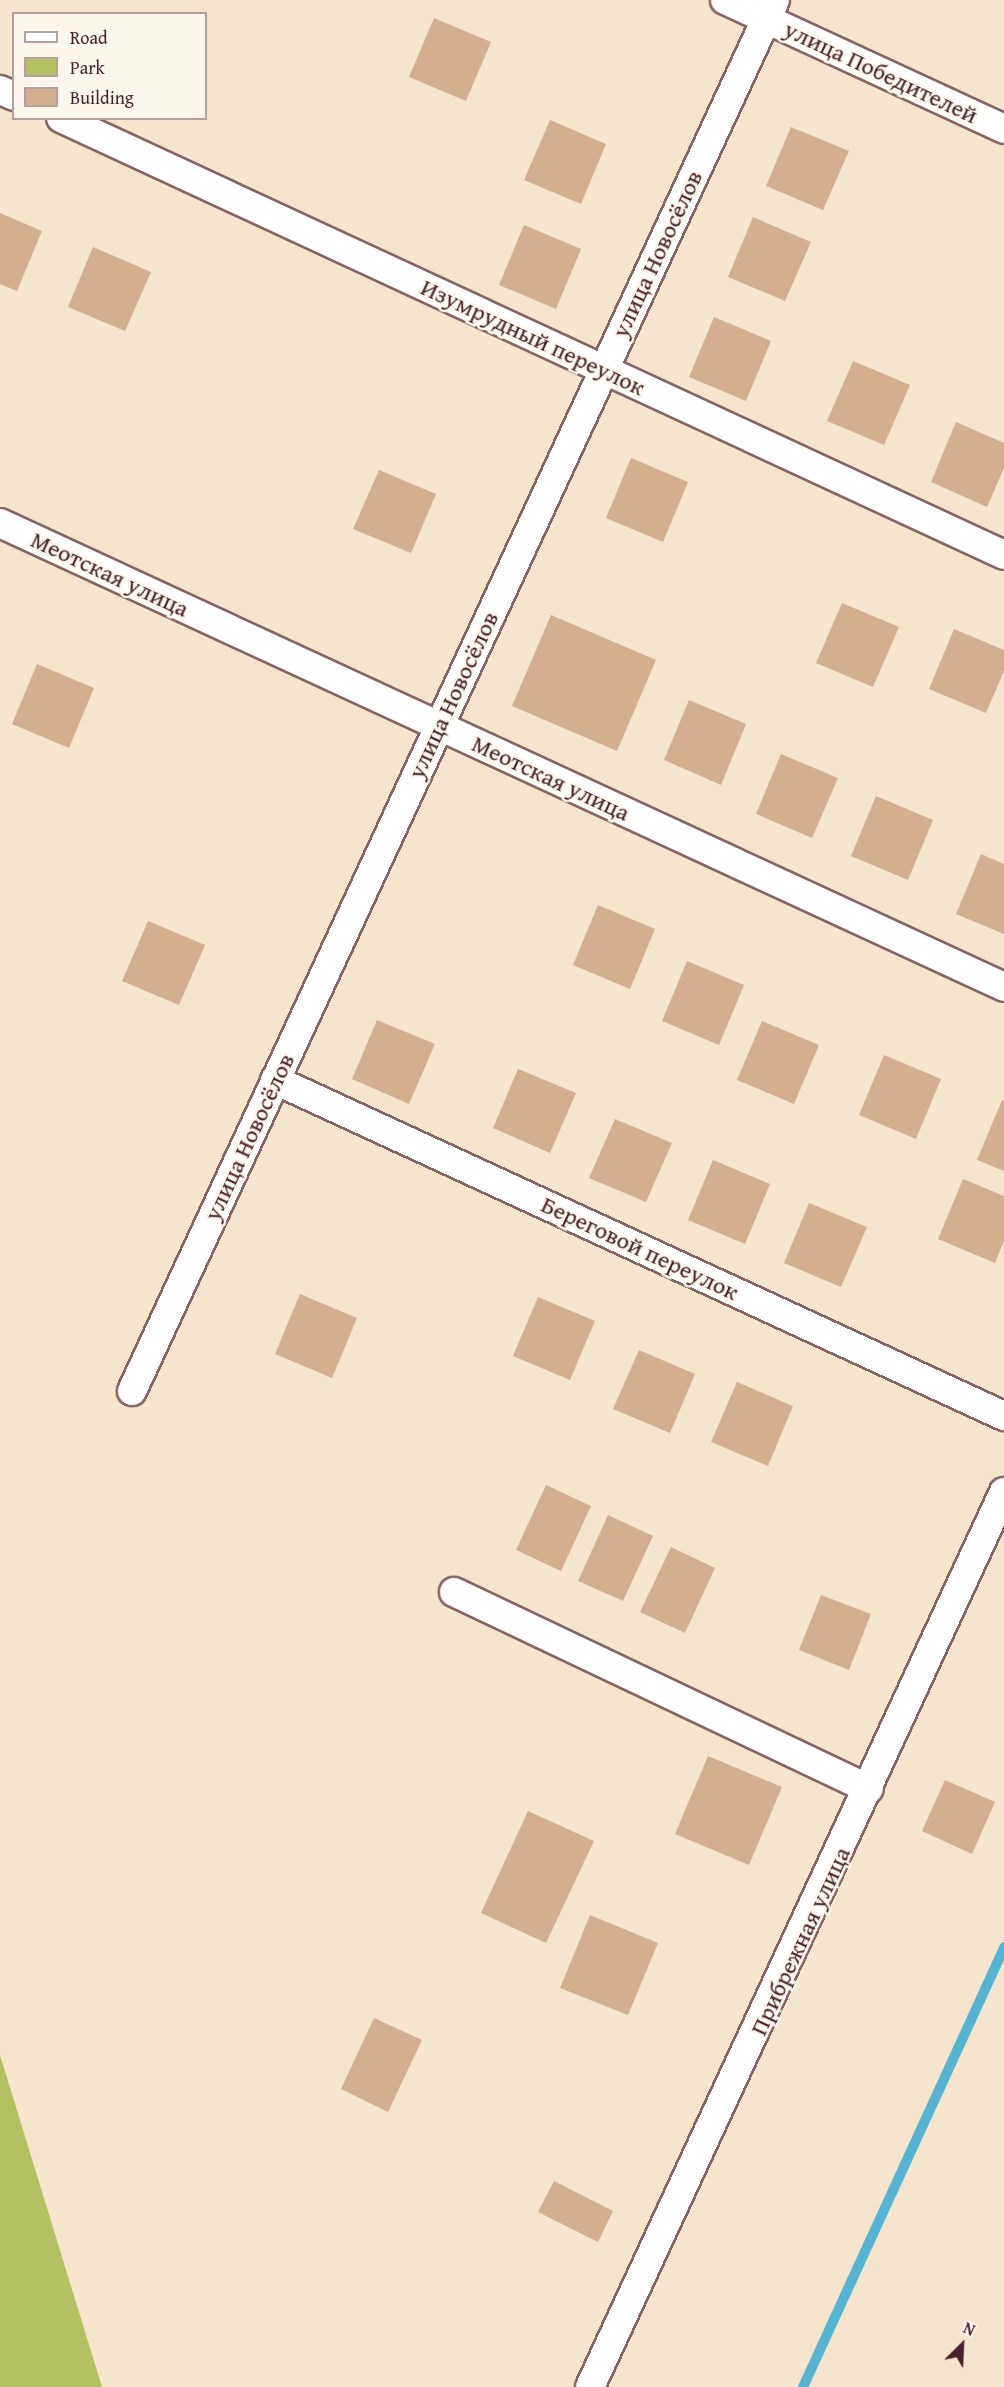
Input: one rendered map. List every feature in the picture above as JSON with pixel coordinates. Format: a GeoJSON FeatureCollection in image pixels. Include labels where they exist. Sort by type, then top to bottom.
{"type":"FeatureCollection","features":[{"type":"Feature","properties":{"kind":"street","name":"улица Победителей"},"geometry":{"type":"LineString","coordinates":[[725,0],[770,10],[1004,129]]}},
{"type":"Feature","properties":{"kind":"street","name":"улица Новосёлов"},"geometry":{"type":"LineString","coordinates":[[132,1391],[770,10]]}},
{"type":"Feature","properties":{"kind":"street","name":"Изумрудный переулок"},"geometry":{"type":"LineString","coordinates":[[65,120],[1004,555]]}},
{"type":"Feature","properties":{"kind":"street","name":"Меотская улица"},"geometry":{"type":"LineString","coordinates":[[0,523],[1004,987]]}},
{"type":"Feature","properties":{"kind":"street","name":"Береговой переулок"},"geometry":{"type":"LineString","coordinates":[[275,1080],[1004,1416]]}},
{"type":"Feature","properties":{"kind":"street","name":"Прибрежная улица"},"geometry":{"type":"LineString","coordinates":[[590,2387],[869,1790],[1004,1492]]}},
{"type":"Feature","properties":{"kind":"street"},"geometry":{"type":"LineString","coordinates":[[454,1592],[869,1790]]}},
{"type":"Feature","properties":{"kind":"green space"},"geometry":{"type":"Polygon","coordinates":[[[0,2055],[102,2387],[0,2387],[0,2055]]]}},
{"type":"Feature","properties":{"kind":"building"},"geometry":{"type":"Polygon","coordinates":[[[434,18],[491,42],[466,101],[409,77],[434,18]]]}},
{"type":"Feature","properties":{"kind":"building"},"geometry":{"type":"Polygon","coordinates":[[[550,120],[606,144],[581,204],[524,180],[550,120]]]}},
{"type":"Feature","properties":{"kind":"building"},"geometry":{"type":"Polygon","coordinates":[[[791,127],[849,151],[823,210],[766,186],[791,127]]]}},
{"type":"Feature","properties":{"kind":"building"},"geometry":{"type":"Polygon","coordinates":[[[0,213],[42,231],[17,291],[0,284],[0,213]]]}},
{"type":"Feature","properties":{"kind":"building"},"geometry":{"type":"Polygon","coordinates":[[[753,217],[811,242],[785,301],[728,277],[753,217]]]}},
{"type":"Feature","properties":{"kind":"building"},"geometry":{"type":"Polygon","coordinates":[[[524,225],[581,249],[556,309],[499,285],[524,225]]]}},
{"type":"Feature","properties":{"kind":"building"},"geometry":{"type":"Polygon","coordinates":[[[93,247],[151,272],[125,331],[68,307],[93,247]]]}},
{"type":"Feature","properties":{"kind":"building"},"geometry":{"type":"Polygon","coordinates":[[[714,317],[771,341],[746,401],[689,377],[714,317]]]}},
{"type":"Feature","properties":{"kind":"building"},"geometry":{"type":"Polygon","coordinates":[[[853,361],[910,385],[884,445],[827,421],[853,361]]]}},
{"type":"Feature","properties":{"kind":"building"},"geometry":{"type":"Polygon","coordinates":[[[956,422],[1004,443],[1004,468],[987,507],[931,482],[956,422]]]}},
{"type":"Feature","properties":{"kind":"building"},"geometry":{"type":"Polygon","coordinates":[[[631,458],[688,482],[663,542],[606,518],[631,458]]]}},
{"type":"Feature","properties":{"kind":"building"},"geometry":{"type":"Polygon","coordinates":[[[379,470],[436,494],[411,553],[353,529],[379,470]]]}},
{"type":"Feature","properties":{"kind":"building"},"geometry":{"type":"Polygon","coordinates":[[[842,603],[899,627],[873,687],[816,663],[842,603]]]}},
{"type":"Feature","properties":{"kind":"building"},"geometry":{"type":"Polygon","coordinates":[[[551,615],[656,660],[617,751],[512,706],[551,615]]]}},
{"type":"Feature","properties":{"kind":"building"},"geometry":{"type":"Polygon","coordinates":[[[954,629],[1004,650],[1004,671],[986,713],[929,689],[954,629]]]}},
{"type":"Feature","properties":{"kind":"building"},"geometry":{"type":"Polygon","coordinates":[[[37,664],[94,688],[69,748],[12,724],[37,664]]]}},
{"type":"Feature","properties":{"kind":"building"},"geometry":{"type":"Polygon","coordinates":[[[689,700],[746,724],[721,785],[664,760],[689,700]]]}},
{"type":"Feature","properties":{"kind":"building"},"geometry":{"type":"Polygon","coordinates":[[[781,754],[838,778],[812,838],[756,814],[781,754]]]}},
{"type":"Feature","properties":{"kind":"building"},"geometry":{"type":"Polygon","coordinates":[[[876,796],[933,820],[908,880],[851,856],[876,796]]]}},
{"type":"Feature","properties":{"kind":"building"},"geometry":{"type":"Polygon","coordinates":[[[981,854],[1004,864],[1004,934],[956,914],[981,854]]]}},
{"type":"Feature","properties":{"kind":"building"},"geometry":{"type":"Polygon","coordinates":[[[598,905],[655,929],[630,989],[573,965],[598,905]]]}},
{"type":"Feature","properties":{"kind":"building"},"geometry":{"type":"Polygon","coordinates":[[[148,921],[205,945],[179,1005],[122,981],[148,921]]]}},
{"type":"Feature","properties":{"kind":"building"},"geometry":{"type":"Polygon","coordinates":[[[687,961],[744,985],[719,1045],[662,1021],[687,961]]]}},
{"type":"Feature","properties":{"kind":"building"},"geometry":{"type":"Polygon","coordinates":[[[377,1020],[435,1044],[409,1104],[352,1079],[377,1020]]]}},
{"type":"Feature","properties":{"kind":"building"},"geometry":{"type":"Polygon","coordinates":[[[762,1021],[819,1045],[794,1104],[737,1080],[762,1021]]]}},
{"type":"Feature","properties":{"kind":"building"},"geometry":{"type":"Polygon","coordinates":[[[884,1055],[941,1079],[916,1139],[859,1115],[884,1055]]]}},
{"type":"Feature","properties":{"kind":"building"},"geometry":{"type":"Polygon","coordinates":[[[518,1069],[576,1093],[550,1153],[493,1128],[518,1069]]]}},
{"type":"Feature","properties":{"kind":"building"},"geometry":{"type":"Polygon","coordinates":[[[1002,1100],[1004,1101],[1004,1171],[977,1160],[1002,1100]]]}},
{"type":"Feature","properties":{"kind":"building"},"geometry":{"type":"Polygon","coordinates":[[[615,1119],[672,1143],[646,1202],[589,1178],[615,1119]]]}},
{"type":"Feature","properties":{"kind":"building"},"geometry":{"type":"Polygon","coordinates":[[[713,1160],[770,1184],[745,1244],[688,1220],[713,1160]]]}},
{"type":"Feature","properties":{"kind":"building"},"geometry":{"type":"Polygon","coordinates":[[[963,1179],[1004,1196],[1004,1241],[995,1263],[938,1239],[963,1179]]]}},
{"type":"Feature","properties":{"kind":"building"},"geometry":{"type":"Polygon","coordinates":[[[809,1203],[867,1227],[841,1287],[784,1263],[809,1203]]]}},
{"type":"Feature","properties":{"kind":"building"},"geometry":{"type":"Polygon","coordinates":[[[300,1294],[357,1318],[332,1378],[275,1354],[300,1294]]]}},
{"type":"Feature","properties":{"kind":"building"},"geometry":{"type":"Polygon","coordinates":[[[538,1297],[595,1321],[570,1380],[513,1356],[538,1297]]]}},
{"type":"Feature","properties":{"kind":"building"},"geometry":{"type":"Polygon","coordinates":[[[639,1350],[695,1374],[670,1433],[613,1409],[639,1350]]]}},
{"type":"Feature","properties":{"kind":"building"},"geometry":{"type":"Polygon","coordinates":[[[737,1382],[793,1406],[768,1466],[711,1442],[737,1382]]]}},
{"type":"Feature","properties":{"kind":"building"},"geometry":{"type":"Polygon","coordinates":[[[546,1485],[591,1506],[561,1571],[516,1550],[546,1485]]]}},
{"type":"Feature","properties":{"kind":"building"},"geometry":{"type":"Polygon","coordinates":[[[608,1515],[653,1536],[623,1601],[578,1581],[608,1515]]]}},
{"type":"Feature","properties":{"kind":"building"},"geometry":{"type":"Polygon","coordinates":[[[671,1547],[715,1568],[685,1633],[640,1612],[671,1547]]]}},
{"type":"Feature","properties":{"kind":"building"},"geometry":{"type":"Polygon","coordinates":[[[821,1595],[871,1614],[849,1670],[799,1650],[821,1595]]]}},
{"type":"Feature","properties":{"kind":"building"},"geometry":{"type":"Polygon","coordinates":[[[708,1756],[782,1787],[749,1865],[675,1834],[708,1756]]]}},
{"type":"Feature","properties":{"kind":"building"},"geometry":{"type":"Polygon","coordinates":[[[945,1780],[995,1802],[972,1854],[922,1831],[945,1780]]]}},
{"type":"Feature","properties":{"kind":"building"},"geometry":{"type":"Polygon","coordinates":[[[528,1811],[594,1841],[546,1943],[481,1913],[528,1811]]]}},
{"type":"Feature","properties":{"kind":"building"},"geometry":{"type":"Polygon","coordinates":[[[590,1915],[658,1943],[628,2015],[560,1988],[590,1915]]]}},
{"type":"Feature","properties":{"kind":"building"},"geometry":{"type":"Polygon","coordinates":[[[374,2018],[422,2040],[388,2112],[341,2089],[374,2018]]]}},
{"type":"Feature","properties":{"kind":"building"},"geometry":{"type":"Polygon","coordinates":[[[554,2181],[613,2211],[598,2242],[538,2212],[554,2181]]]}},
{"type":"Feature","properties":{"kind":"waterway"},"geometry":{"type":"LineString","coordinates":[[803,2387],[1004,1947]]}}]}
